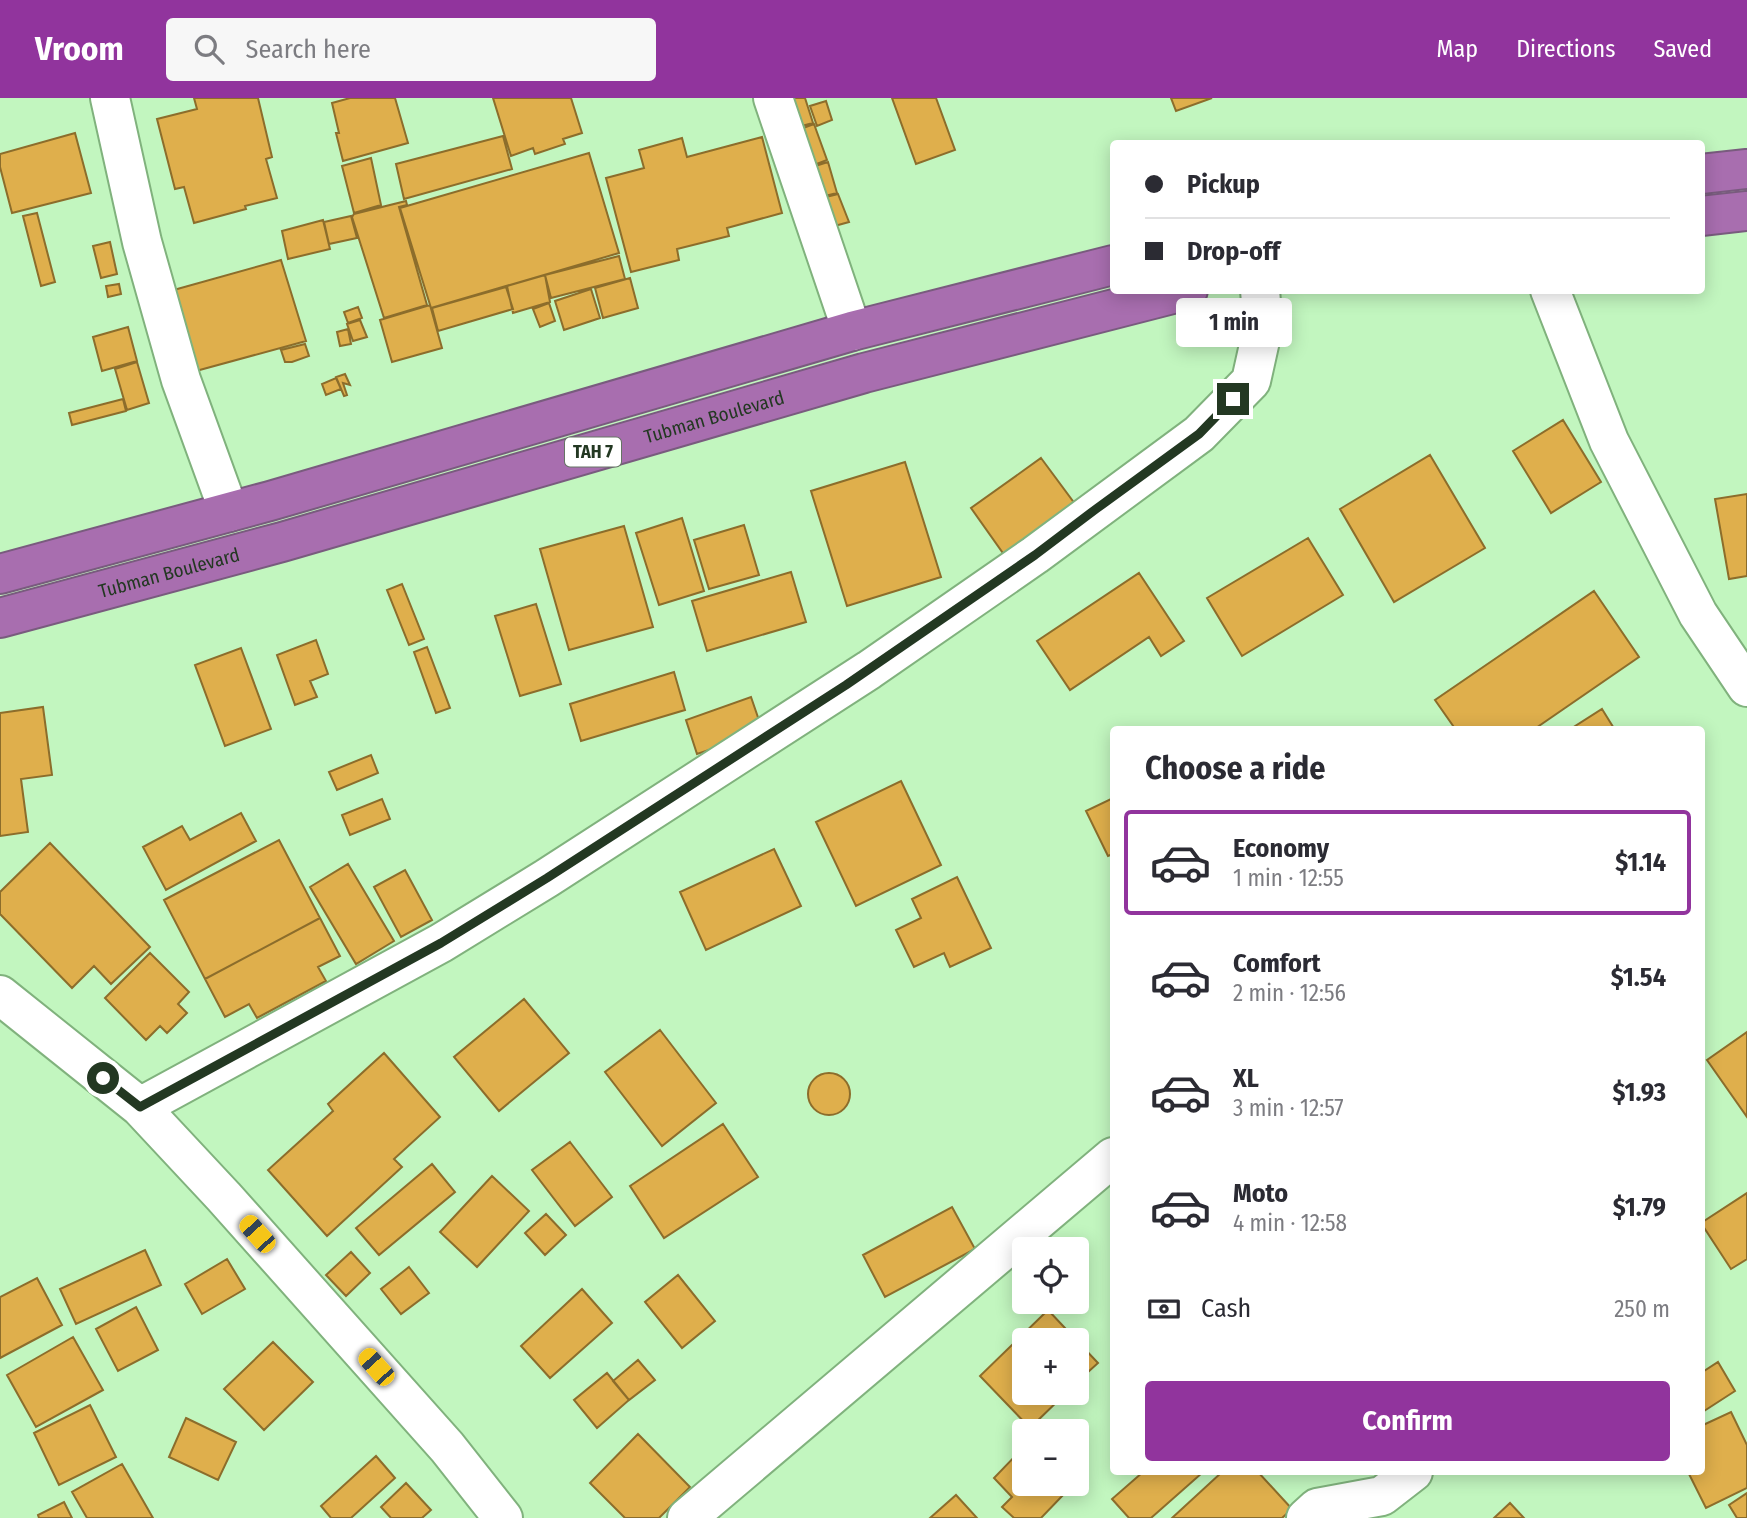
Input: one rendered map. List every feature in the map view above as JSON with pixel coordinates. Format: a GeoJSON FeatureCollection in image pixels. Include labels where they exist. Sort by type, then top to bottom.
{"type":"FeatureCollection","features":[{"type":"Feature","properties":{"kind":"highway"},"geometry":{"type":"LineString","coordinates":[[1705,174],[1747,169]]}},
{"type":"Feature","properties":{"kind":"highway"},"geometry":{"type":"LineString","coordinates":[[1705,216],[1747,211]]}},
{"type":"Feature","properties":{"kind":"highway","name":"TAH 7"},"geometry":{"type":"LineString","coordinates":[[0,574],[229,512],[852,331],[1110,266]]}},
{"type":"Feature","properties":{"kind":"highway","name":"Tubman Boulevard"},"geometry":{"type":"LineString","coordinates":[[0,618],[282,542],[864,373],[1172,294]]}},
{"type":"Feature","properties":{"kind":"street"},"geometry":{"type":"LineString","coordinates":[[110,98],[142,242],[181,380],[229,512]]}},
{"type":"Feature","properties":{"kind":"street"},"geometry":{"type":"LineString","coordinates":[[773,98],[852,331]]}},
{"type":"Feature","properties":{"kind":"street"},"geometry":{"type":"LineString","coordinates":[[140,1107],[441,943],[547,878],[869,670],[1035,555],[1199,434],[1251,382],[1263,327],[1260,294]]}},
{"type":"Feature","properties":{"kind":"street"},"geometry":{"type":"LineString","coordinates":[[1552,294],[1609,441],[1698,614],[1747,687]]}},
{"type":"Feature","properties":{"kind":"street"},"geometry":{"type":"LineString","coordinates":[[0,995],[140,1107],[225,1197],[429,1427],[499,1516]]}},
{"type":"Feature","properties":{"kind":"street"},"geometry":{"type":"LineString","coordinates":[[687,1518],[1110,1160]]}},
{"type":"Feature","properties":{"kind":"street"},"geometry":{"type":"LineString","coordinates":[[1306,1518],[1317,1508],[1382,1496],[1409,1475]]}},
{"type":"Feature","properties":{"kind":"building"},"geometry":{"type":"Polygon","coordinates":[[[194,98],[258,98],[272,157],[266,159],[277,198],[194,223],[184,187],[175,189],[157,119],[197,109],[194,98]]]}},
{"type":"Feature","properties":{"kind":"building"},"geometry":{"type":"Polygon","coordinates":[[[350,98],[395,98],[408,143],[343,161],[332,103],[350,98]]]}},
{"type":"Feature","properties":{"kind":"building"},"geometry":{"type":"Polygon","coordinates":[[[493,98],[571,98],[582,133],[563,139],[565,144],[535,154],[533,148],[511,156],[493,98]]]}},
{"type":"Feature","properties":{"kind":"building"},"geometry":{"type":"Polygon","coordinates":[[[784,98],[805,98],[813,123],[794,128],[784,98]]]}},
{"type":"Feature","properties":{"kind":"building"},"geometry":{"type":"Polygon","coordinates":[[[892,98],[936,98],[955,150],[916,164],[892,98]]]}},
{"type":"Feature","properties":{"kind":"building"},"geometry":{"type":"Polygon","coordinates":[[[1171,98],[1212,98],[1176,111],[1171,98]]]}},
{"type":"Feature","properties":{"kind":"building"},"geometry":{"type":"Polygon","coordinates":[[[826,101],[832,120],[817,126],[810,106],[826,101]]]}},
{"type":"Feature","properties":{"kind":"building"},"geometry":{"type":"Polygon","coordinates":[[[814,124],[827,160],[809,167],[795,131],[814,124]]]}},
{"type":"Feature","properties":{"kind":"building"},"geometry":{"type":"Polygon","coordinates":[[[75,133],[91,193],[12,213],[0,167],[0,154],[75,133]]]}},
{"type":"Feature","properties":{"kind":"building"},"geometry":{"type":"Polygon","coordinates":[[[503,136],[512,169],[404,199],[396,164],[503,136]]]}},
{"type":"Feature","properties":{"kind":"building"},"geometry":{"type":"Polygon","coordinates":[[[762,137],[782,213],[727,228],[729,236],[677,249],[679,260],[631,272],[606,178],[644,168],[639,150],[682,138],[687,157],[762,137]]]}},
{"type":"Feature","properties":{"kind":"building"},"geometry":{"type":"Polygon","coordinates":[[[589,153],[619,253],[431,308],[400,208],[589,153]]]}},
{"type":"Feature","properties":{"kind":"building"},"geometry":{"type":"Polygon","coordinates":[[[371,158],[381,205],[354,213],[342,166],[371,158]]]}},
{"type":"Feature","properties":{"kind":"building"},"geometry":{"type":"Polygon","coordinates":[[[828,162],[837,193],[821,197],[812,167],[828,162]]]}},
{"type":"Feature","properties":{"kind":"building"},"geometry":{"type":"Polygon","coordinates":[[[838,194],[849,222],[831,227],[822,198],[838,194]]]}},
{"type":"Feature","properties":{"kind":"building"},"geometry":{"type":"Polygon","coordinates":[[[406,201],[407,205],[399,207],[427,305],[384,318],[352,217],[354,214],[406,201]]]}},
{"type":"Feature","properties":{"kind":"building"},"geometry":{"type":"Polygon","coordinates":[[[37,213],[55,282],[41,286],[23,216],[37,213]]]}},
{"type":"Feature","properties":{"kind":"building"},"geometry":{"type":"Polygon","coordinates":[[[351,216],[357,238],[329,244],[324,222],[351,216]]]}},
{"type":"Feature","properties":{"kind":"building"},"geometry":{"type":"Polygon","coordinates":[[[323,220],[330,249],[288,259],[282,231],[323,220]]]}},
{"type":"Feature","properties":{"kind":"building"},"geometry":{"type":"Polygon","coordinates":[[[110,242],[117,274],[101,278],[93,246],[110,242]]]}},
{"type":"Feature","properties":{"kind":"building"},"geometry":{"type":"Polygon","coordinates":[[[619,256],[625,279],[551,298],[545,275],[619,256]]]}},
{"type":"Feature","properties":{"kind":"building"},"geometry":{"type":"Polygon","coordinates":[[[281,260],[306,341],[185,374],[163,293],[281,260]]]}},
{"type":"Feature","properties":{"kind":"building"},"geometry":{"type":"Polygon","coordinates":[[[545,275],[550,302],[513,313],[507,286],[545,275]]]}},
{"type":"Feature","properties":{"kind":"building"},"geometry":{"type":"Polygon","coordinates":[[[630,278],[638,308],[603,318],[595,288],[630,278]]]}},
{"type":"Feature","properties":{"kind":"building"},"geometry":{"type":"Polygon","coordinates":[[[119,284],[121,294],[108,297],[106,286],[119,284]]]}},
{"type":"Feature","properties":{"kind":"building"},"geometry":{"type":"Polygon","coordinates":[[[506,287],[513,309],[438,331],[432,308],[506,287]]]}},
{"type":"Feature","properties":{"kind":"building"},"geometry":{"type":"Polygon","coordinates":[[[591,289],[600,318],[564,330],[555,301],[591,289]]]}},
{"type":"Feature","properties":{"kind":"building"},"geometry":{"type":"Polygon","coordinates":[[[549,303],[555,321],[540,327],[533,309],[549,303]]]}},
{"type":"Feature","properties":{"kind":"building"},"geometry":{"type":"Polygon","coordinates":[[[430,305],[442,348],[392,362],[380,320],[430,305]]]}},
{"type":"Feature","properties":{"kind":"building"},"geometry":{"type":"Polygon","coordinates":[[[358,307],[362,318],[348,323],[344,312],[358,307]]]}},
{"type":"Feature","properties":{"kind":"building"},"geometry":{"type":"Polygon","coordinates":[[[360,320],[367,337],[353,341],[347,324],[360,320]]]}},
{"type":"Feature","properties":{"kind":"building"},"geometry":{"type":"Polygon","coordinates":[[[128,327],[137,361],[102,371],[93,337],[128,327]]]}},
{"type":"Feature","properties":{"kind":"building"},"geometry":{"type":"Polygon","coordinates":[[[348,329],[351,344],[340,346],[337,332],[348,329]]]}},
{"type":"Feature","properties":{"kind":"building"},"geometry":{"type":"Polygon","coordinates":[[[305,344],[309,356],[285,362],[281,350],[305,344]]]}},
{"type":"Feature","properties":{"kind":"building"},"geometry":{"type":"Polygon","coordinates":[[[137,362],[149,403],[127,410],[115,369],[137,362]]]}},
{"type":"Feature","properties":{"kind":"building"},"geometry":{"type":"Polygon","coordinates":[[[345,374],[350,385],[343,383],[347,395],[344,396],[336,377],[345,374]]]}},
{"type":"Feature","properties":{"kind":"building"},"geometry":{"type":"Polygon","coordinates":[[[336,378],[341,389],[326,395],[322,384],[336,378]]]}},
{"type":"Feature","properties":{"kind":"building"},"geometry":{"type":"Polygon","coordinates":[[[123,399],[126,411],[72,425],[69,413],[123,399]]]}},
{"type":"Feature","properties":{"kind":"building"},"geometry":{"type":"Polygon","coordinates":[[[1563,420],[1601,482],[1551,513],[1513,451],[1563,420]]]}},
{"type":"Feature","properties":{"kind":"building"},"geometry":{"type":"Polygon","coordinates":[[[1430,455],[1485,548],[1394,602],[1340,509],[1430,455]]]}},
{"type":"Feature","properties":{"kind":"building"},"geometry":{"type":"Polygon","coordinates":[[[1041,458],[1081,512],[1010,563],[971,508],[1041,458]]]}},
{"type":"Feature","properties":{"kind":"building"},"geometry":{"type":"Polygon","coordinates":[[[905,462],[941,577],[847,606],[811,491],[905,462]]]}},
{"type":"Feature","properties":{"kind":"building"},"geometry":{"type":"Polygon","coordinates":[[[1747,494],[1747,576],[1729,579],[1715,499],[1747,494]]]}},
{"type":"Feature","properties":{"kind":"building"},"geometry":{"type":"Polygon","coordinates":[[[682,518],[704,591],[659,605],[636,533],[682,518]]]}},
{"type":"Feature","properties":{"kind":"building"},"geometry":{"type":"Polygon","coordinates":[[[744,525],[759,575],[709,589],[694,540],[744,525]]]}},
{"type":"Feature","properties":{"kind":"building"},"geometry":{"type":"Polygon","coordinates":[[[624,526],[653,627],[569,650],[540,549],[624,526]]]}},
{"type":"Feature","properties":{"kind":"building"},"geometry":{"type":"Polygon","coordinates":[[[1308,538],[1343,595],[1242,656],[1207,598],[1308,538]]]}},
{"type":"Feature","properties":{"kind":"building"},"geometry":{"type":"Polygon","coordinates":[[[791,572],[806,622],[707,651],[692,601],[791,572]]]}},
{"type":"Feature","properties":{"kind":"building"},"geometry":{"type":"Polygon","coordinates":[[[1139,573],[1184,641],[1161,656],[1149,637],[1070,690],[1037,641],[1139,573]]]}},
{"type":"Feature","properties":{"kind":"building"},"geometry":{"type":"Polygon","coordinates":[[[402,584],[424,639],[409,645],[387,590],[402,584]]]}},
{"type":"Feature","properties":{"kind":"building"},"geometry":{"type":"Polygon","coordinates":[[[1594,591],[1639,657],[1539,726],[1453,726],[1435,700],[1594,591]]]}},
{"type":"Feature","properties":{"kind":"building"},"geometry":{"type":"Polygon","coordinates":[[[536,604],[561,684],[520,696],[495,616],[536,604]]]}},
{"type":"Feature","properties":{"kind":"building"},"geometry":{"type":"Polygon","coordinates":[[[316,640],[328,674],[310,681],[317,697],[295,705],[277,655],[316,640]]]}},
{"type":"Feature","properties":{"kind":"building"},"geometry":{"type":"Polygon","coordinates":[[[427,647],[450,708],[436,713],[414,652],[427,647]]]}},
{"type":"Feature","properties":{"kind":"building"},"geometry":{"type":"Polygon","coordinates":[[[241,648],[271,729],[225,746],[195,665],[241,648]]]}},
{"type":"Feature","properties":{"kind":"building"},"geometry":{"type":"Polygon","coordinates":[[[674,672],[685,710],[581,741],[570,704],[674,672]]]}},
{"type":"Feature","properties":{"kind":"building"},"geometry":{"type":"Polygon","coordinates":[[[751,697],[763,732],[697,754],[686,720],[751,697]]]}},
{"type":"Feature","properties":{"kind":"building"},"geometry":{"type":"Polygon","coordinates":[[[43,707],[52,775],[21,779],[28,832],[0,836],[0,713],[43,707]]]}},
{"type":"Feature","properties":{"kind":"building"},"geometry":{"type":"Polygon","coordinates":[[[1602,709],[1613,726],[1575,726],[1602,709]]]}},
{"type":"Feature","properties":{"kind":"building"},"geometry":{"type":"Polygon","coordinates":[[[371,755],[378,773],[337,790],[329,772],[371,755]]]}},
{"type":"Feature","properties":{"kind":"building"},"geometry":{"type":"Polygon","coordinates":[[[901,781],[941,865],[856,906],[816,822],[901,781]]]}},
{"type":"Feature","properties":{"kind":"building"},"geometry":{"type":"Polygon","coordinates":[[[382,799],[390,819],[350,835],[342,815],[382,799]]]}},
{"type":"Feature","properties":{"kind":"building"},"geometry":{"type":"Polygon","coordinates":[[[1110,799],[1110,855],[1108,856],[1086,811],[1110,799]]]}},
{"type":"Feature","properties":{"kind":"building"},"geometry":{"type":"Polygon","coordinates":[[[241,813],[256,841],[166,890],[143,847],[182,826],[190,840],[241,813]]]}},
{"type":"Feature","properties":{"kind":"building"},"geometry":{"type":"Polygon","coordinates":[[[279,840],[320,918],[205,979],[164,900],[279,840]]]}},
{"type":"Feature","properties":{"kind":"building"},"geometry":{"type":"Polygon","coordinates":[[[50,843],[150,947],[111,984],[94,966],[72,988],[0,914],[0,892],[50,843]]]}},
{"type":"Feature","properties":{"kind":"building"},"geometry":{"type":"Polygon","coordinates":[[[774,849],[801,906],[706,950],[680,892],[774,849]]]}},
{"type":"Feature","properties":{"kind":"building"},"geometry":{"type":"Polygon","coordinates":[[[348,864],[394,941],[356,964],[310,887],[348,864]]]}},
{"type":"Feature","properties":{"kind":"building"},"geometry":{"type":"Polygon","coordinates":[[[405,870],[432,920],[401,937],[374,887],[405,870]]]}},
{"type":"Feature","properties":{"kind":"building"},"geometry":{"type":"Polygon","coordinates":[[[957,877],[991,948],[950,967],[944,953],[914,967],[896,930],[921,918],[912,899],[957,877]]]}},
{"type":"Feature","properties":{"kind":"building"},"geometry":{"type":"Polygon","coordinates":[[[320,918],[340,956],[318,967],[326,981],[257,1018],[249,1004],[225,1017],[205,979],[320,918]]]}},
{"type":"Feature","properties":{"kind":"building"},"geometry":{"type":"Polygon","coordinates":[[[150,953],[189,992],[178,1004],[187,1013],[167,1033],[160,1026],[146,1040],[105,998],[150,953]]]}},
{"type":"Feature","properties":{"kind":"building"},"geometry":{"type":"Polygon","coordinates":[[[524,999],[569,1053],[499,1111],[454,1057],[524,999]]]}},
{"type":"Feature","properties":{"kind":"building"},"geometry":{"type":"Polygon","coordinates":[[[660,1030],[716,1103],[662,1146],[605,1072],[660,1030]]]}},
{"type":"Feature","properties":{"kind":"building"},"geometry":{"type":"Polygon","coordinates":[[[1747,1032],[1747,1117],[1707,1060],[1747,1032]]]}},
{"type":"Feature","properties":{"kind":"building"},"geometry":{"type":"Polygon","coordinates":[[[384,1053],[440,1117],[394,1159],[402,1167],[327,1236],[268,1170],[333,1111],[328,1104],[384,1053]]]}},
{"type":"Feature","properties":{"kind":"building"},"geometry":{"type":"Polygon","coordinates":[[[829,1073],[844,1079],[850,1094],[844,1109],[829,1115],[814,1109],[808,1094],[814,1079],[829,1073]]]}},
{"type":"Feature","properties":{"kind":"building"},"geometry":{"type":"Polygon","coordinates":[[[723,1124],[758,1177],[664,1238],[630,1186],[723,1124]]]}},
{"type":"Feature","properties":{"kind":"building"},"geometry":{"type":"Polygon","coordinates":[[[570,1142],[612,1197],[575,1226],[532,1170],[570,1142]]]}},
{"type":"Feature","properties":{"kind":"building"},"geometry":{"type":"Polygon","coordinates":[[[432,1164],[455,1192],[379,1255],[356,1228],[432,1164]]]}},
{"type":"Feature","properties":{"kind":"building"},"geometry":{"type":"Polygon","coordinates":[[[492,1176],[529,1211],[477,1267],[440,1232],[492,1176]]]}},
{"type":"Feature","properties":{"kind":"building"},"geometry":{"type":"Polygon","coordinates":[[[1747,1193],[1747,1259],[1731,1269],[1705,1229],[1705,1220],[1747,1193]]]}},
{"type":"Feature","properties":{"kind":"building"},"geometry":{"type":"Polygon","coordinates":[[[952,1207],[975,1249],[885,1297],[863,1255],[952,1207]]]}},
{"type":"Feature","properties":{"kind":"building"},"geometry":{"type":"Polygon","coordinates":[[[546,1214],[566,1235],[545,1255],[525,1233],[546,1214]]]}},
{"type":"Feature","properties":{"kind":"building"},"geometry":{"type":"Polygon","coordinates":[[[145,1250],[161,1285],[76,1324],[60,1289],[145,1250]]]}},
{"type":"Feature","properties":{"kind":"building"},"geometry":{"type":"Polygon","coordinates":[[[351,1252],[370,1273],[346,1296],[326,1275],[351,1252]]]}},
{"type":"Feature","properties":{"kind":"building"},"geometry":{"type":"Polygon","coordinates":[[[227,1259],[245,1289],[202,1314],[185,1284],[227,1259]]]}},
{"type":"Feature","properties":{"kind":"building"},"geometry":{"type":"Polygon","coordinates":[[[409,1267],[429,1293],[401,1314],[381,1289],[409,1267]]]}},
{"type":"Feature","properties":{"kind":"building"},"geometry":{"type":"Polygon","coordinates":[[[678,1275],[715,1321],[682,1348],[645,1302],[678,1275]]]}},
{"type":"Feature","properties":{"kind":"building"},"geometry":{"type":"Polygon","coordinates":[[[37,1278],[62,1325],[0,1358],[0,1297],[37,1278]]]}},
{"type":"Feature","properties":{"kind":"building"},"geometry":{"type":"Polygon","coordinates":[[[582,1289],[612,1323],[550,1378],[521,1346],[582,1289]]]}},
{"type":"Feature","properties":{"kind":"building"},"geometry":{"type":"Polygon","coordinates":[[[136,1307],[158,1350],[118,1371],[96,1329],[136,1307]]]}},
{"type":"Feature","properties":{"kind":"building"},"geometry":{"type":"Polygon","coordinates":[[[1044,1314],[1052,1314],[1065,1328],[1029,1328],[1044,1314]]]}},
{"type":"Feature","properties":{"kind":"building"},"geometry":{"type":"Polygon","coordinates":[[[73,1337],[103,1390],[36,1427],[7,1375],[73,1337]]]}},
{"type":"Feature","properties":{"kind":"building"},"geometry":{"type":"Polygon","coordinates":[[[273,1342],[313,1382],[264,1430],[224,1389],[273,1342]]]}},
{"type":"Feature","properties":{"kind":"building"},"geometry":{"type":"Polygon","coordinates":[[[1012,1345],[1012,1405],[1054,1405],[1039,1419],[1021,1419],[980,1376],[1012,1345]]]}},
{"type":"Feature","properties":{"kind":"building"},"geometry":{"type":"Polygon","coordinates":[[[1089,1353],[1098,1363],[1089,1371],[1089,1353]]]}},
{"type":"Feature","properties":{"kind":"building"},"geometry":{"type":"Polygon","coordinates":[[[638,1360],[655,1380],[629,1400],[613,1381],[638,1360]]]}},
{"type":"Feature","properties":{"kind":"building"},"geometry":{"type":"Polygon","coordinates":[[[1718,1362],[1735,1391],[1705,1410],[1705,1370],[1718,1362]]]}},
{"type":"Feature","properties":{"kind":"building"},"geometry":{"type":"Polygon","coordinates":[[[607,1373],[629,1400],[597,1428],[574,1400],[607,1373]]]}},
{"type":"Feature","properties":{"kind":"building"},"geometry":{"type":"Polygon","coordinates":[[[90,1405],[116,1457],[59,1485],[34,1433],[90,1405]]]}},
{"type":"Feature","properties":{"kind":"building"},"geometry":{"type":"Polygon","coordinates":[[[1731,1412],[1747,1445],[1747,1488],[1706,1508],[1690,1475],[1705,1475],[1705,1424],[1731,1412]]]}},
{"type":"Feature","properties":{"kind":"building"},"geometry":{"type":"Polygon","coordinates":[[[186,1418],[236,1442],[218,1480],[169,1457],[186,1418]]]}},
{"type":"Feature","properties":{"kind":"building"},"geometry":{"type":"Polygon","coordinates":[[[638,1434],[690,1487],[659,1518],[625,1518],[590,1483],[638,1434]]]}},
{"type":"Feature","properties":{"kind":"building"},"geometry":{"type":"Polygon","coordinates":[[[376,1456],[395,1478],[351,1518],[331,1518],[321,1506],[376,1456]]]}},
{"type":"Feature","properties":{"kind":"building"},"geometry":{"type":"Polygon","coordinates":[[[1012,1459],[1012,1496],[1062,1496],[1041,1518],[1014,1518],[1002,1507],[1012,1497],[994,1478],[1012,1459]]]}},
{"type":"Feature","properties":{"kind":"building"},"geometry":{"type":"Polygon","coordinates":[[[122,1464],[153,1518],[87,1518],[72,1492],[122,1464]]]}},
{"type":"Feature","properties":{"kind":"building"},"geometry":{"type":"Polygon","coordinates":[[[1140,1475],[1200,1475],[1151,1518],[1129,1518],[1112,1499],[1140,1475]]]}},
{"type":"Feature","properties":{"kind":"building"},"geometry":{"type":"Polygon","coordinates":[[[1219,1475],[1261,1475],[1292,1509],[1282,1518],[1172,1518],[1219,1475]]]}},
{"type":"Feature","properties":{"kind":"building"},"geometry":{"type":"Polygon","coordinates":[[[406,1483],[431,1510],[422,1518],[391,1518],[381,1507],[406,1483]]]}},
{"type":"Feature","properties":{"kind":"building"},"geometry":{"type":"Polygon","coordinates":[[[1747,1493],[1747,1518],[1737,1518],[1729,1505],[1747,1493]]]}},
{"type":"Feature","properties":{"kind":"building"},"geometry":{"type":"Polygon","coordinates":[[[956,1495],[977,1518],[930,1518],[956,1495]]]}},
{"type":"Feature","properties":{"kind":"building"},"geometry":{"type":"Polygon","coordinates":[[[64,1502],[72,1518],[39,1518],[38,1515],[64,1502]]]}},
{"type":"Feature","properties":{"kind":"building"},"geometry":{"type":"Polygon","coordinates":[[[1510,1503],[1524,1518],[1494,1518],[1510,1503]]]}},
{"type":"Feature","properties":{"kind":"route"},"geometry":{"type":"LineString","coordinates":[[103,1078],[140,1107],[441,943],[547,878],[869,670],[1035,555],[1199,434],[1233,399]]}}]}
